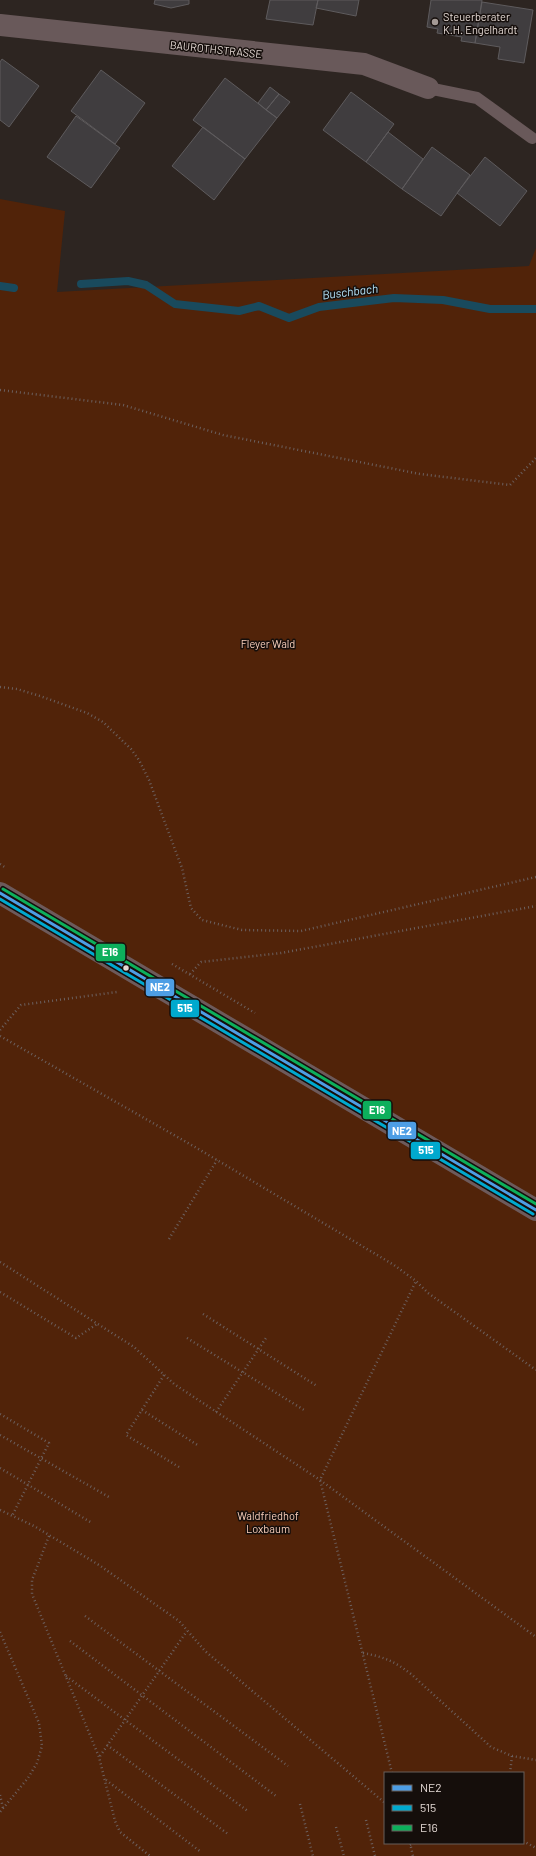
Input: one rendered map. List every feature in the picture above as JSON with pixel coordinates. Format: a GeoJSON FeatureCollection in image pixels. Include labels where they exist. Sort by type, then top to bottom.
{"type":"FeatureCollection","features":[{"type":"Feature","properties":{"kind":"street","name":"BAUROTHSTRASSE"},"geometry":{"type":"LineString","coordinates":[[0,25],[364,64],[428,88]]}},
{"type":"Feature","properties":{"kind":"street"},"geometry":{"type":"LineString","coordinates":[[0,893],[536,1210]]}},
{"type":"Feature","properties":{"kind":"lane"},"geometry":{"type":"LineString","coordinates":[[428,88],[477,98],[532,138]]}},
{"type":"Feature","properties":{"kind":"path"},"geometry":{"type":"LineString","coordinates":[[0,390],[123,405],[223,435],[420,474],[510,485],[536,458]]}},
{"type":"Feature","properties":{"kind":"path"},"geometry":{"type":"LineString","coordinates":[[0,687],[17,689],[87,713],[104,722],[131,749],[139,760],[149,780],[182,868],[191,908],[202,920],[242,930],[301,931],[536,877]]}},
{"type":"Feature","properties":{"kind":"path"},"geometry":{"type":"LineString","coordinates":[[190,974],[201,962],[281,953],[536,906]]}},
{"type":"Feature","properties":{"kind":"path"},"geometry":{"type":"LineString","coordinates":[[0,1030],[20,1005],[121,991],[128,987],[136,973]]}},
{"type":"Feature","properties":{"kind":"path"},"geometry":{"type":"LineString","coordinates":[[0,1036],[217,1160],[394,1265],[416,1281],[428,1293],[536,1370]]}},
{"type":"Feature","properties":{"kind":"path"},"geometry":{"type":"LineString","coordinates":[[169,1239],[217,1160]]}},
{"type":"Feature","properties":{"kind":"path"},"geometry":{"type":"LineString","coordinates":[[0,1262],[134,1347],[174,1384],[320,1480],[536,1638]]}},
{"type":"Feature","properties":{"kind":"path"},"geometry":{"type":"LineString","coordinates":[[392,1772],[320,1480],[416,1281]]}},
{"type":"Feature","properties":{"kind":"path"},"geometry":{"type":"LineString","coordinates":[[0,1292],[76,1338],[97,1324]]}},
{"type":"Feature","properties":{"kind":"path"},"geometry":{"type":"LineString","coordinates":[[203,1314],[317,1386]]}},
{"type":"Feature","properties":{"kind":"path"},"geometry":{"type":"LineString","coordinates":[[187,1338],[304,1410]]}},
{"type":"Feature","properties":{"kind":"path"},"geometry":{"type":"LineString","coordinates":[[216,1412],[266,1338]]}},
{"type":"Feature","properties":{"kind":"path"},"geometry":{"type":"LineString","coordinates":[[164,1375],[126,1435],[179,1467]]}},
{"type":"Feature","properties":{"kind":"path"},"geometry":{"type":"LineString","coordinates":[[142,1410],[200,1446]]}},
{"type":"Feature","properties":{"kind":"path"},"geometry":{"type":"LineString","coordinates":[[0,1414],[49,1443],[12,1516]]}},
{"type":"Feature","properties":{"kind":"path"},"geometry":{"type":"LineString","coordinates":[[0,1435],[109,1497]]}},
{"type":"Feature","properties":{"kind":"path"},"geometry":{"type":"LineString","coordinates":[[0,1468],[92,1523]]}},
{"type":"Feature","properties":{"kind":"path"},"geometry":{"type":"LineString","coordinates":[[0,1510],[99,1565],[179,1621],[205,1651],[384,1802]]}},
{"type":"Feature","properties":{"kind":"path"},"geometry":{"type":"LineString","coordinates":[[49,1536],[32,1580],[32,1594],[100,1757],[115,1821],[120,1832],[150,1856]]}},
{"type":"Feature","properties":{"kind":"path"},"geometry":{"type":"LineString","coordinates":[[85,1616],[288,1766]]}},
{"type":"Feature","properties":{"kind":"path"},"geometry":{"type":"LineString","coordinates":[[100,1757],[187,1631]]}},
{"type":"Feature","properties":{"kind":"path"},"geometry":{"type":"LineString","coordinates":[[0,1632],[39,1723],[42,1746],[37,1763],[28,1778],[0,1812]]}},
{"type":"Feature","properties":{"kind":"path"},"geometry":{"type":"LineString","coordinates":[[70,1641],[143,1694],[276,1796]]}},
{"type":"Feature","properties":{"kind":"path"},"geometry":{"type":"LineString","coordinates":[[363,1653],[384,1657],[398,1664],[491,1747],[512,1756],[536,1760]]}},
{"type":"Feature","properties":{"kind":"path"},"geometry":{"type":"LineString","coordinates":[[66,1675],[249,1812]]}},
{"type":"Feature","properties":{"kind":"path"},"geometry":{"type":"LineString","coordinates":[[107,1745],[228,1834]]}},
{"type":"Feature","properties":{"kind":"path"},"geometry":{"type":"LineString","coordinates":[[510,1772],[512,1756]]}},
{"type":"Feature","properties":{"kind":"path"},"geometry":{"type":"LineString","coordinates":[[105,1779],[201,1852]]}},
{"type":"Feature","properties":{"kind":"path"},"geometry":{"type":"LineString","coordinates":[[0,1795],[4,1808]]}},
{"type":"Feature","properties":{"kind":"path"},"geometry":{"type":"LineString","coordinates":[[300,1804],[313,1856]]}},
{"type":"Feature","properties":{"kind":"path"},"geometry":{"type":"LineString","coordinates":[[366,1820],[375,1856]]}},
{"type":"Feature","properties":{"kind":"path"},"geometry":{"type":"LineString","coordinates":[[336,1827],[344,1856]]}},
{"type":"Feature","properties":{"kind":"path"},"geometry":{"type":"LineString","coordinates":[[524,1842],[536,1848]]}},
{"type":"Feature","properties":{"kind":"path"},"geometry":{"type":"LineString","coordinates":[[410,1844],[413,1856]]}},
{"type":"Feature","properties":{"kind":"green space"},"geometry":{"type":"Polygon","coordinates":[[[0,199],[65,211],[57,292],[529,266],[536,248],[536,1856],[0,1856],[0,199]]]}},
{"type":"Feature","properties":{"kind":"building"},"geometry":{"type":"Polygon","coordinates":[[[155,0],[189,0],[189,4],[171,8],[154,4],[155,0]]]}},
{"type":"Feature","properties":{"kind":"building"},"geometry":{"type":"Polygon","coordinates":[[[270,0],[318,0],[313,25],[266,19],[270,0]]]}},
{"type":"Feature","properties":{"kind":"building"},"geometry":{"type":"Polygon","coordinates":[[[318,0],[359,0],[356,16],[316,8],[318,0]]]}},
{"type":"Feature","properties":{"kind":"building"},"geometry":{"type":"Polygon","coordinates":[[[431,0],[482,0],[475,43],[461,41],[462,37],[437,33],[438,29],[427,27],[431,0]]]}},
{"type":"Feature","properties":{"kind":"building"},"geometry":{"type":"Polygon","coordinates":[[[482,2],[533,10],[524,63],[498,59],[500,47],[475,43],[482,2]]]}},
{"type":"Feature","properties":{"kind":"building"},"geometry":{"type":"Polygon","coordinates":[[[2,59],[39,86],[9,127],[0,120],[0,62],[2,59]]]}},
{"type":"Feature","properties":{"kind":"building"},"geometry":{"type":"Polygon","coordinates":[[[101,70],[145,103],[115,144],[71,111],[101,70]]]}},
{"type":"Feature","properties":{"kind":"building"},"geometry":{"type":"Polygon","coordinates":[[[225,78],[277,118],[245,159],[193,120],[225,78]]]}},
{"type":"Feature","properties":{"kind":"building"},"geometry":{"type":"Polygon","coordinates":[[[270,87],[279,94],[266,110],[258,103],[270,87]]]}},
{"type":"Feature","properties":{"kind":"building"},"geometry":{"type":"Polygon","coordinates":[[[351,92],[394,124],[366,162],[323,130],[351,92]]]}},
{"type":"Feature","properties":{"kind":"building"},"geometry":{"type":"Polygon","coordinates":[[[279,94],[290,102],[277,118],[266,110],[279,94]]]}},
{"type":"Feature","properties":{"kind":"building"},"geometry":{"type":"Polygon","coordinates":[[[76,116],[120,148],[91,188],[47,157],[76,116]]]}},
{"type":"Feature","properties":{"kind":"building"},"geometry":{"type":"Polygon","coordinates":[[[203,127],[245,159],[214,200],[172,166],[203,127]]]}},
{"type":"Feature","properties":{"kind":"building"},"geometry":{"type":"Polygon","coordinates":[[[388,132],[423,159],[402,189],[366,162],[388,132]]]}},
{"type":"Feature","properties":{"kind":"building"},"geometry":{"type":"Polygon","coordinates":[[[432,147],[470,175],[441,216],[402,189],[432,147]]]}},
{"type":"Feature","properties":{"kind":"building"},"geometry":{"type":"Polygon","coordinates":[[[485,157],[527,191],[500,226],[457,193],[485,157]]]}},
{"type":"Feature","properties":{"kind":"waterway","name":"Buschbach"},"geometry":{"type":"LineString","coordinates":[[81,284],[128,281],[146,285],[175,304],[239,311],[259,306],[289,318],[319,307],[394,298],[443,300],[490,309],[536,309]]}},
{"type":"Feature","properties":{"kind":"waterway","name":"Buschbach"},"geometry":{"type":"LineString","coordinates":[[0,286],[14,288]]}},
{"type":"Feature","properties":{"kind":"transit line","name":"E16"},"geometry":{"type":"LineString","coordinates":[[3,889],[536,1204]]}},
{"type":"Feature","properties":{"kind":"transit line","name":"NE2"},"geometry":{"type":"LineString","coordinates":[[0,893],[536,1210]]}},
{"type":"Feature","properties":{"kind":"transit line","name":"515"},"geometry":{"type":"LineString","coordinates":[[0,899],[533,1214]]}},
{"type":"Feature","properties":{"kind":"place","name":"Steuerberater K.H. Engelhardt"},"geometry":{"type":"Point","coordinates":[435,22]}},
{"type":"Feature","properties":{"kind":"park label","name":"Fleyer Wald"},"geometry":{"type":"Point","coordinates":[268,643]}},
{"type":"Feature","properties":{"kind":"park label","name":"Waldfriedhof Loxbaum"},"geometry":{"type":"Point","coordinates":[268,1521]}}]}
